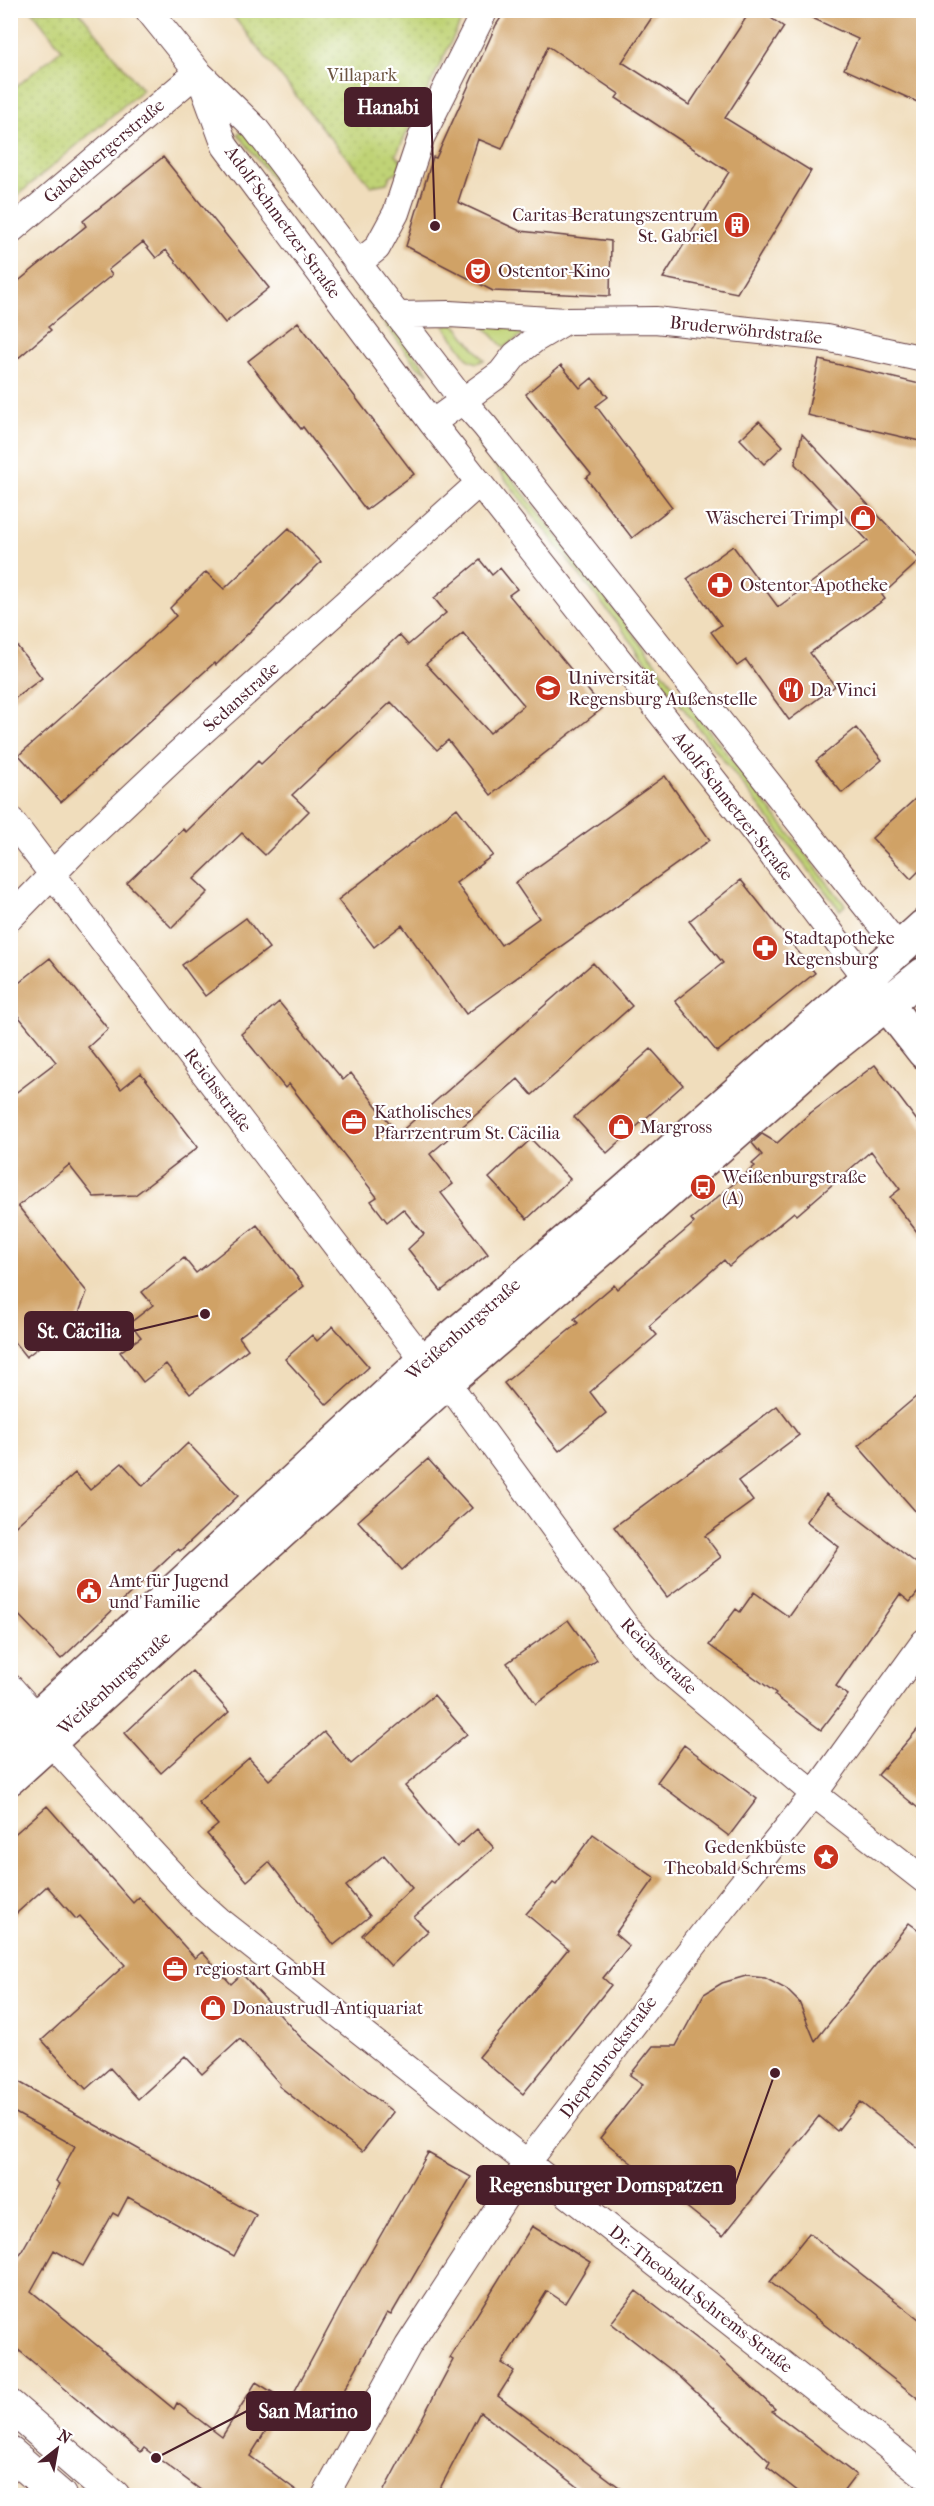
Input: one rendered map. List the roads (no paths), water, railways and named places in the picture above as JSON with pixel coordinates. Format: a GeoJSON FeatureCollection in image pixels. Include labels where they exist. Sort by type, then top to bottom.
{"type":"FeatureCollection","features":[{"type":"Feature","properties":{"kind":"main road","name":"Weißenburgstraße"},"geometry":{"type":"LineString","coordinates":[[10,1778],[44,1729],[436,1372],[876,991],[900,949],[924,926]]}},
{"type":"Feature","properties":{"kind":"main road","name":"Adolf-Schmetzer-Straße"},"geometry":{"type":"LineString","coordinates":[[900,949],[923,976]]}},
{"type":"Feature","properties":{"kind":"main road","name":"Weißenburgstraße"},"geometry":{"type":"LineString","coordinates":[[876,991],[923,976]]}},
{"type":"Feature","properties":{"kind":"main road","name":"Adolf-Schmetzer-Straße"},"geometry":{"type":"LineString","coordinates":[[876,991],[924,1052]]}},
{"type":"Feature","properties":{"kind":"main road","name":"Weißenburgstraße"},"geometry":{"type":"LineString","coordinates":[[10,1742],[44,1729]]}},
{"type":"Feature","properties":{"kind":"street"},"geometry":{"type":"LineString","coordinates":[[148,10],[198,72]]}},
{"type":"Feature","properties":{"kind":"street"},"geometry":{"type":"LineString","coordinates":[[357,264],[377,248],[396,213],[421,138],[485,10]]}},
{"type":"Feature","properties":{"kind":"street","name":"Gabelsbergerstraße"},"geometry":{"type":"LineString","coordinates":[[10,231],[198,72]]}},
{"type":"Feature","properties":{"kind":"street","name":"Adolf-Schmetzer-Straße"},"geometry":{"type":"LineString","coordinates":[[198,72],[255,128],[463,401],[900,949]]}},
{"type":"Feature","properties":{"kind":"street","name":"Adolf-Schmetzer-Straße"},"geometry":{"type":"LineString","coordinates":[[198,72],[225,147],[432,423],[876,991]]}},
{"type":"Feature","properties":{"kind":"street","name":"Bruderwöhrdstraße"},"geometry":{"type":"LineString","coordinates":[[398,315],[449,314],[566,321],[655,320],[826,338],[924,358]]}},
{"type":"Feature","properties":{"kind":"street"},"geometry":{"type":"LineString","coordinates":[[432,423],[501,373],[515,355],[534,340],[566,321]]}},
{"type":"Feature","properties":{"kind":"street","name":"Sedanstraße"},"geometry":{"type":"LineString","coordinates":[[10,918],[82,844],[172,759],[479,483]]}},
{"type":"Feature","properties":{"kind":"street","name":"Reichsstraße"},"geometry":{"type":"LineString","coordinates":[[10,819],[436,1372],[625,1625],[664,1667],[814,1794],[924,1880]]}},
{"type":"Feature","properties":{"kind":"street","name":"Diepenbrockstraße"},"geometry":{"type":"LineString","coordinates":[[325,2496],[408,2346],[528,2162],[710,1923],[814,1794],[924,1642]]}},
{"type":"Feature","properties":{"kind":"street","name":"Dr.-Theobald-Schrems-Straße"},"geometry":{"type":"LineString","coordinates":[[10,1687],[44,1729],[191,1895],[219,1920],[924,2475]]}},
{"type":"Feature","properties":{"kind":"street"},"geometry":{"type":"LineString","coordinates":[[10,2406],[114,2496]]}},
{"type":"Feature","properties":{"kind":"street"},"geometry":{"type":"LineString","coordinates":[[10,2453],[60,2496]]}},
{"type":"Feature","properties":{"kind":"place","name":"Caritas-Beratungszentrum St. Gabriel"},"geometry":{"type":"Point","coordinates":[737,225]}},
{"type":"Feature","properties":{"kind":"place","name":"Hanabi"},"geometry":{"type":"Point","coordinates":[435,226]}},
{"type":"Feature","properties":{"kind":"place","name":"Ostentor-Kino"},"geometry":{"type":"Point","coordinates":[478,271]}},
{"type":"Feature","properties":{"kind":"place","name":"Wäscherei Trimpl"},"geometry":{"type":"Point","coordinates":[863,518]}},
{"type":"Feature","properties":{"kind":"place","name":"Ostentor-Apotheke"},"geometry":{"type":"Point","coordinates":[720,585]}},
{"type":"Feature","properties":{"kind":"place","name":"Universität Regensburg Außenstelle"},"geometry":{"type":"Point","coordinates":[548,688]}},
{"type":"Feature","properties":{"kind":"place","name":"Da Vinci"},"geometry":{"type":"Point","coordinates":[791,690]}},
{"type":"Feature","properties":{"kind":"place","name":"Stadtapotheke Regensburg"},"geometry":{"type":"Point","coordinates":[765,948]}},
{"type":"Feature","properties":{"kind":"place","name":"Katholisches Pfarrzentrum St. Cäcilia"},"geometry":{"type":"Point","coordinates":[354,1122]}},
{"type":"Feature","properties":{"kind":"place","name":"Margross"},"geometry":{"type":"Point","coordinates":[621,1127]}},
{"type":"Feature","properties":{"kind":"place","name":"Weißenburgstraße (A)"},"geometry":{"type":"Point","coordinates":[703,1187]}},
{"type":"Feature","properties":{"kind":"place","name":"St. Cäcilia"},"geometry":{"type":"Point","coordinates":[205,1314]}},
{"type":"Feature","properties":{"kind":"place","name":"Amt für Jugend und Familie"},"geometry":{"type":"Point","coordinates":[89,1591]}},
{"type":"Feature","properties":{"kind":"place","name":"Gedenkbüste Theobald Schrems"},"geometry":{"type":"Point","coordinates":[826,1857]}},
{"type":"Feature","properties":{"kind":"place","name":"regiostart GmbH"},"geometry":{"type":"Point","coordinates":[175,1969]}},
{"type":"Feature","properties":{"kind":"place","name":"Donaustrudl-Antiquariat"},"geometry":{"type":"Point","coordinates":[213,2008]}},
{"type":"Feature","properties":{"kind":"place","name":"Regensburger Domspatzen"},"geometry":{"type":"Point","coordinates":[775,2073]}},
{"type":"Feature","properties":{"kind":"place","name":"San Marino"},"geometry":{"type":"Point","coordinates":[156,2458]}},
{"type":"Feature","properties":{"kind":"park label","name":"Villapark"},"geometry":{"type":"Point","coordinates":[362,75]}}]}
